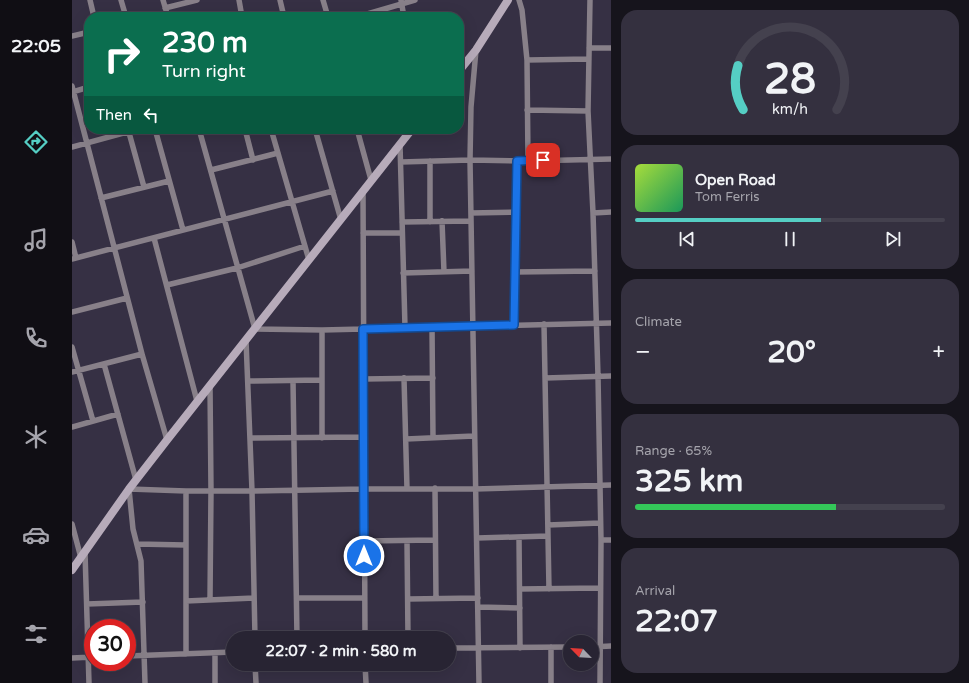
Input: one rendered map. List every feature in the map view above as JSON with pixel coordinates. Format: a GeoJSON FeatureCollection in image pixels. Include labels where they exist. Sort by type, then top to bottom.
{"type":"FeatureCollection","features":[{"type":"Feature","properties":{"kind":"street"},"geometry":{"type":"LineString","coordinates":[[90,0],[93,12]]}},
{"type":"Feature","properties":{"kind":"street"},"geometry":{"type":"LineString","coordinates":[[121,0],[125,12]]}},
{"type":"Feature","properties":{"kind":"street"},"geometry":{"type":"LineString","coordinates":[[163,0],[166,12]]}},
{"type":"Feature","properties":{"kind":"street"},"geometry":{"type":"LineString","coordinates":[[165,8],[197,0]]}},
{"type":"Feature","properties":{"kind":"street"},"geometry":{"type":"LineString","coordinates":[[239,0],[241,12]]}},
{"type":"Feature","properties":{"kind":"street"},"geometry":{"type":"LineString","coordinates":[[280,0],[283,12]]}},
{"type":"Feature","properties":{"kind":"street"},"geometry":{"type":"LineString","coordinates":[[323,0],[327,12]]}},
{"type":"Feature","properties":{"kind":"street"},"geometry":{"type":"LineString","coordinates":[[372,12],[401,2],[415,0]]}},
{"type":"Feature","properties":{"kind":"street"},"geometry":{"type":"LineString","coordinates":[[464,65],[476,50],[508,0]]}},
{"type":"Feature","properties":{"kind":"street"},"geometry":{"type":"LineString","coordinates":[[519,0],[522,10],[526,60],[528,161]]}},
{"type":"Feature","properties":{"kind":"street"},"geometry":{"type":"LineString","coordinates":[[590,0],[588,111],[594,213],[598,376],[601,540],[600,683]]}},
{"type":"Feature","properties":{"kind":"street"},"geometry":{"type":"LineString","coordinates":[[401,2],[403,12]]}},
{"type":"Feature","properties":{"kind":"street"},"geometry":{"type":"LineString","coordinates":[[72,36],[84,33]]}},
{"type":"Feature","properties":{"kind":"street"},"geometry":{"type":"LineString","coordinates":[[589,48],[611,48]]}},
{"type":"Feature","properties":{"kind":"street"},"geometry":{"type":"LineString","coordinates":[[476,50],[471,107],[470,160],[479,683]]}},
{"type":"Feature","properties":{"kind":"street"},"geometry":{"type":"LineString","coordinates":[[526,60],[589,59]]}},
{"type":"Feature","properties":{"kind":"street"},"geometry":{"type":"LineString","coordinates":[[84,88],[72,90],[142,354],[167,440]]}},
{"type":"Feature","properties":{"kind":"street"},"geometry":{"type":"LineString","coordinates":[[527,110],[588,111]]}},
{"type":"Feature","properties":{"kind":"street"},"geometry":{"type":"LineString","coordinates":[[72,147],[115,134]]}},
{"type":"Feature","properties":{"kind":"street"},"geometry":{"type":"LineString","coordinates":[[129,134],[144,187]]}},
{"type":"Feature","properties":{"kind":"street"},"geometry":{"type":"LineString","coordinates":[[156,134],[183,230]]}},
{"type":"Feature","properties":{"kind":"street"},"geometry":{"type":"LineString","coordinates":[[200,134],[255,329]]}},
{"type":"Feature","properties":{"kind":"street"},"geometry":{"type":"LineString","coordinates":[[246,134],[253,160]]}},
{"type":"Feature","properties":{"kind":"street"},"geometry":{"type":"LineString","coordinates":[[272,134],[309,260]]}},
{"type":"Feature","properties":{"kind":"street"},"geometry":{"type":"LineString","coordinates":[[316,134],[341,220]]}},
{"type":"Feature","properties":{"kind":"street"},"geometry":{"type":"LineString","coordinates":[[358,134],[371,180]]}},
{"type":"Feature","properties":{"kind":"street"},"geometry":{"type":"LineString","coordinates":[[72,570],[129,489],[408,134]]}},
{"type":"Feature","properties":{"kind":"street"},"geometry":{"type":"LineString","coordinates":[[400,143],[405,327]]}},
{"type":"Feature","properties":{"kind":"street"},"geometry":{"type":"LineString","coordinates":[[211,170],[278,153]]}},
{"type":"Feature","properties":{"kind":"street"},"geometry":{"type":"LineString","coordinates":[[401,162],[611,159]]}},
{"type":"Feature","properties":{"kind":"street"},"geometry":{"type":"LineString","coordinates":[[430,161],[430,222]]}},
{"type":"Feature","properties":{"kind":"street"},"geometry":{"type":"LineString","coordinates":[[514,325],[517,161]]}},
{"type":"Feature","properties":{"kind":"street"},"geometry":{"type":"LineString","coordinates":[[101,198],[169,181]]}},
{"type":"Feature","properties":{"kind":"street"},"geometry":{"type":"LineString","coordinates":[[72,242],[74,258],[332,191]]}},
{"type":"Feature","properties":{"kind":"street"},"geometry":{"type":"LineString","coordinates":[[363,192],[364,631]]}},
{"type":"Feature","properties":{"kind":"street"},"geometry":{"type":"LineString","coordinates":[[471,213],[516,212]]}},
{"type":"Feature","properties":{"kind":"street"},"geometry":{"type":"LineString","coordinates":[[594,213],[611,212]]}},
{"type":"Feature","properties":{"kind":"street"},"geometry":{"type":"LineString","coordinates":[[402,222],[471,221]]}},
{"type":"Feature","properties":{"kind":"street"},"geometry":{"type":"LineString","coordinates":[[442,222],[444,272]]}},
{"type":"Feature","properties":{"kind":"street"},"geometry":{"type":"LineString","coordinates":[[363,233],[402,233]]}},
{"type":"Feature","properties":{"kind":"street"},"geometry":{"type":"LineString","coordinates":[[154,238],[197,401]]}},
{"type":"Feature","properties":{"kind":"street"},"geometry":{"type":"LineString","coordinates":[[167,285],[237,268],[305,246]]}},
{"type":"Feature","properties":{"kind":"street"},"geometry":{"type":"LineString","coordinates":[[515,272],[595,271]]}},
{"type":"Feature","properties":{"kind":"street"},"geometry":{"type":"LineString","coordinates":[[403,273],[472,272]]}},
{"type":"Feature","properties":{"kind":"street"},"geometry":{"type":"LineString","coordinates":[[72,312],[127,298]]}},
{"type":"Feature","properties":{"kind":"street"},"geometry":{"type":"LineString","coordinates":[[255,329],[322,330],[611,323]]}},
{"type":"Feature","properties":{"kind":"street"},"geometry":{"type":"LineString","coordinates":[[544,324],[549,589]]}},
{"type":"Feature","properties":{"kind":"street"},"geometry":{"type":"LineString","coordinates":[[432,327],[433,438]]}},
{"type":"Feature","properties":{"kind":"street"},"geometry":{"type":"LineString","coordinates":[[322,330],[322,438]]}},
{"type":"Feature","properties":{"kind":"street"},"geometry":{"type":"LineString","coordinates":[[246,340],[252,491],[255,631]]}},
{"type":"Feature","properties":{"kind":"street"},"geometry":{"type":"LineString","coordinates":[[72,347],[93,421]]}},
{"type":"Feature","properties":{"kind":"street"},"geometry":{"type":"LineString","coordinates":[[72,372],[142,354]]}},
{"type":"Feature","properties":{"kind":"street"},"geometry":{"type":"LineString","coordinates":[[104,364],[136,480]]}},
{"type":"Feature","properties":{"kind":"street"},"geometry":{"type":"LineString","coordinates":[[545,378],[611,376]]}},
{"type":"Feature","properties":{"kind":"street"},"geometry":{"type":"LineString","coordinates":[[404,378],[407,489]]}},
{"type":"Feature","properties":{"kind":"street"},"geometry":{"type":"LineString","coordinates":[[364,379],[433,378]]}},
{"type":"Feature","properties":{"kind":"street"},"geometry":{"type":"LineString","coordinates":[[248,381],[322,380]]}},
{"type":"Feature","properties":{"kind":"street"},"geometry":{"type":"LineString","coordinates":[[293,381],[297,631]]}},
{"type":"Feature","properties":{"kind":"street"},"geometry":{"type":"LineString","coordinates":[[210,385],[212,491],[210,600]]}},
{"type":"Feature","properties":{"kind":"street"},"geometry":{"type":"LineString","coordinates":[[72,427],[118,414]]}},
{"type":"Feature","properties":{"kind":"street"},"geometry":{"type":"LineString","coordinates":[[406,439],[474,436]]}},
{"type":"Feature","properties":{"kind":"street"},"geometry":{"type":"LineString","coordinates":[[250,438],[364,437]]}},
{"type":"Feature","properties":{"kind":"street"},"geometry":{"type":"LineString","coordinates":[[129,489],[252,491],[435,488],[475,489],[611,485]]}},
{"type":"Feature","properties":{"kind":"street"},"geometry":{"type":"LineString","coordinates":[[435,488],[436,598]]}},
{"type":"Feature","properties":{"kind":"street"},"geometry":{"type":"LineString","coordinates":[[129,489],[133,529],[141,562],[144,683]]}},
{"type":"Feature","properties":{"kind":"street"},"geometry":{"type":"LineString","coordinates":[[186,491],[186,654]]}},
{"type":"Feature","properties":{"kind":"street"},"geometry":{"type":"LineString","coordinates":[[548,525],[600,523]]}},
{"type":"Feature","properties":{"kind":"street"},"geometry":{"type":"LineString","coordinates":[[72,524],[83,555],[88,619]]}},
{"type":"Feature","properties":{"kind":"street"},"geometry":{"type":"LineString","coordinates":[[476,538],[548,536]]}},
{"type":"Feature","properties":{"kind":"street"},"geometry":{"type":"LineString","coordinates":[[519,537],[520,648]]}},
{"type":"Feature","properties":{"kind":"street"},"geometry":{"type":"LineString","coordinates":[[407,540],[408,631]]}},
{"type":"Feature","properties":{"kind":"street"},"geometry":{"type":"LineString","coordinates":[[364,541],[435,540]]}},
{"type":"Feature","properties":{"kind":"street"},"geometry":{"type":"LineString","coordinates":[[601,540],[611,540]]}},
{"type":"Feature","properties":{"kind":"street"},"geometry":{"type":"LineString","coordinates":[[136,544],[185,545]]}},
{"type":"Feature","properties":{"kind":"street"},"geometry":{"type":"LineString","coordinates":[[520,590],[600,588]]}},
{"type":"Feature","properties":{"kind":"street"},"geometry":{"type":"LineString","coordinates":[[186,601],[254,598]]}},
{"type":"Feature","properties":{"kind":"street"},"geometry":{"type":"LineString","coordinates":[[297,598],[364,598]]}},
{"type":"Feature","properties":{"kind":"street"},"geometry":{"type":"LineString","coordinates":[[408,598],[478,598]]}},
{"type":"Feature","properties":{"kind":"street"},"geometry":{"type":"LineString","coordinates":[[87,604],[143,602]]}},
{"type":"Feature","properties":{"kind":"street"},"geometry":{"type":"LineString","coordinates":[[478,608],[520,608]]}},
{"type":"Feature","properties":{"kind":"street"},"geometry":{"type":"LineString","coordinates":[[600,647],[611,646]]}},
{"type":"Feature","properties":{"kind":"street"},"geometry":{"type":"LineString","coordinates":[[551,647],[551,683]]}},
{"type":"Feature","properties":{"kind":"street"},"geometry":{"type":"LineString","coordinates":[[456,648],[563,647]]}},
{"type":"Feature","properties":{"kind":"street"},"geometry":{"type":"LineString","coordinates":[[136,655],[226,652]]}},
{"type":"Feature","properties":{"kind":"street"},"geometry":{"type":"LineString","coordinates":[[215,653],[215,683]]}},
{"type":"Feature","properties":{"kind":"street"},"geometry":{"type":"LineString","coordinates":[[72,658],[84,657]]}},
{"type":"Feature","properties":{"kind":"street"},"geometry":{"type":"LineString","coordinates":[[89,683],[90,671]]}},
{"type":"Feature","properties":{"kind":"street"},"geometry":{"type":"LineString","coordinates":[[255,671],[256,683]]}},
{"type":"Feature","properties":{"kind":"street"},"geometry":{"type":"LineString","coordinates":[[365,671],[366,683]]}},
{"type":"Feature","properties":{"kind":"route"},"geometry":{"type":"LineString","coordinates":[[364,556],[363,329],[514,325],[517,161],[543,160]]}}]}
